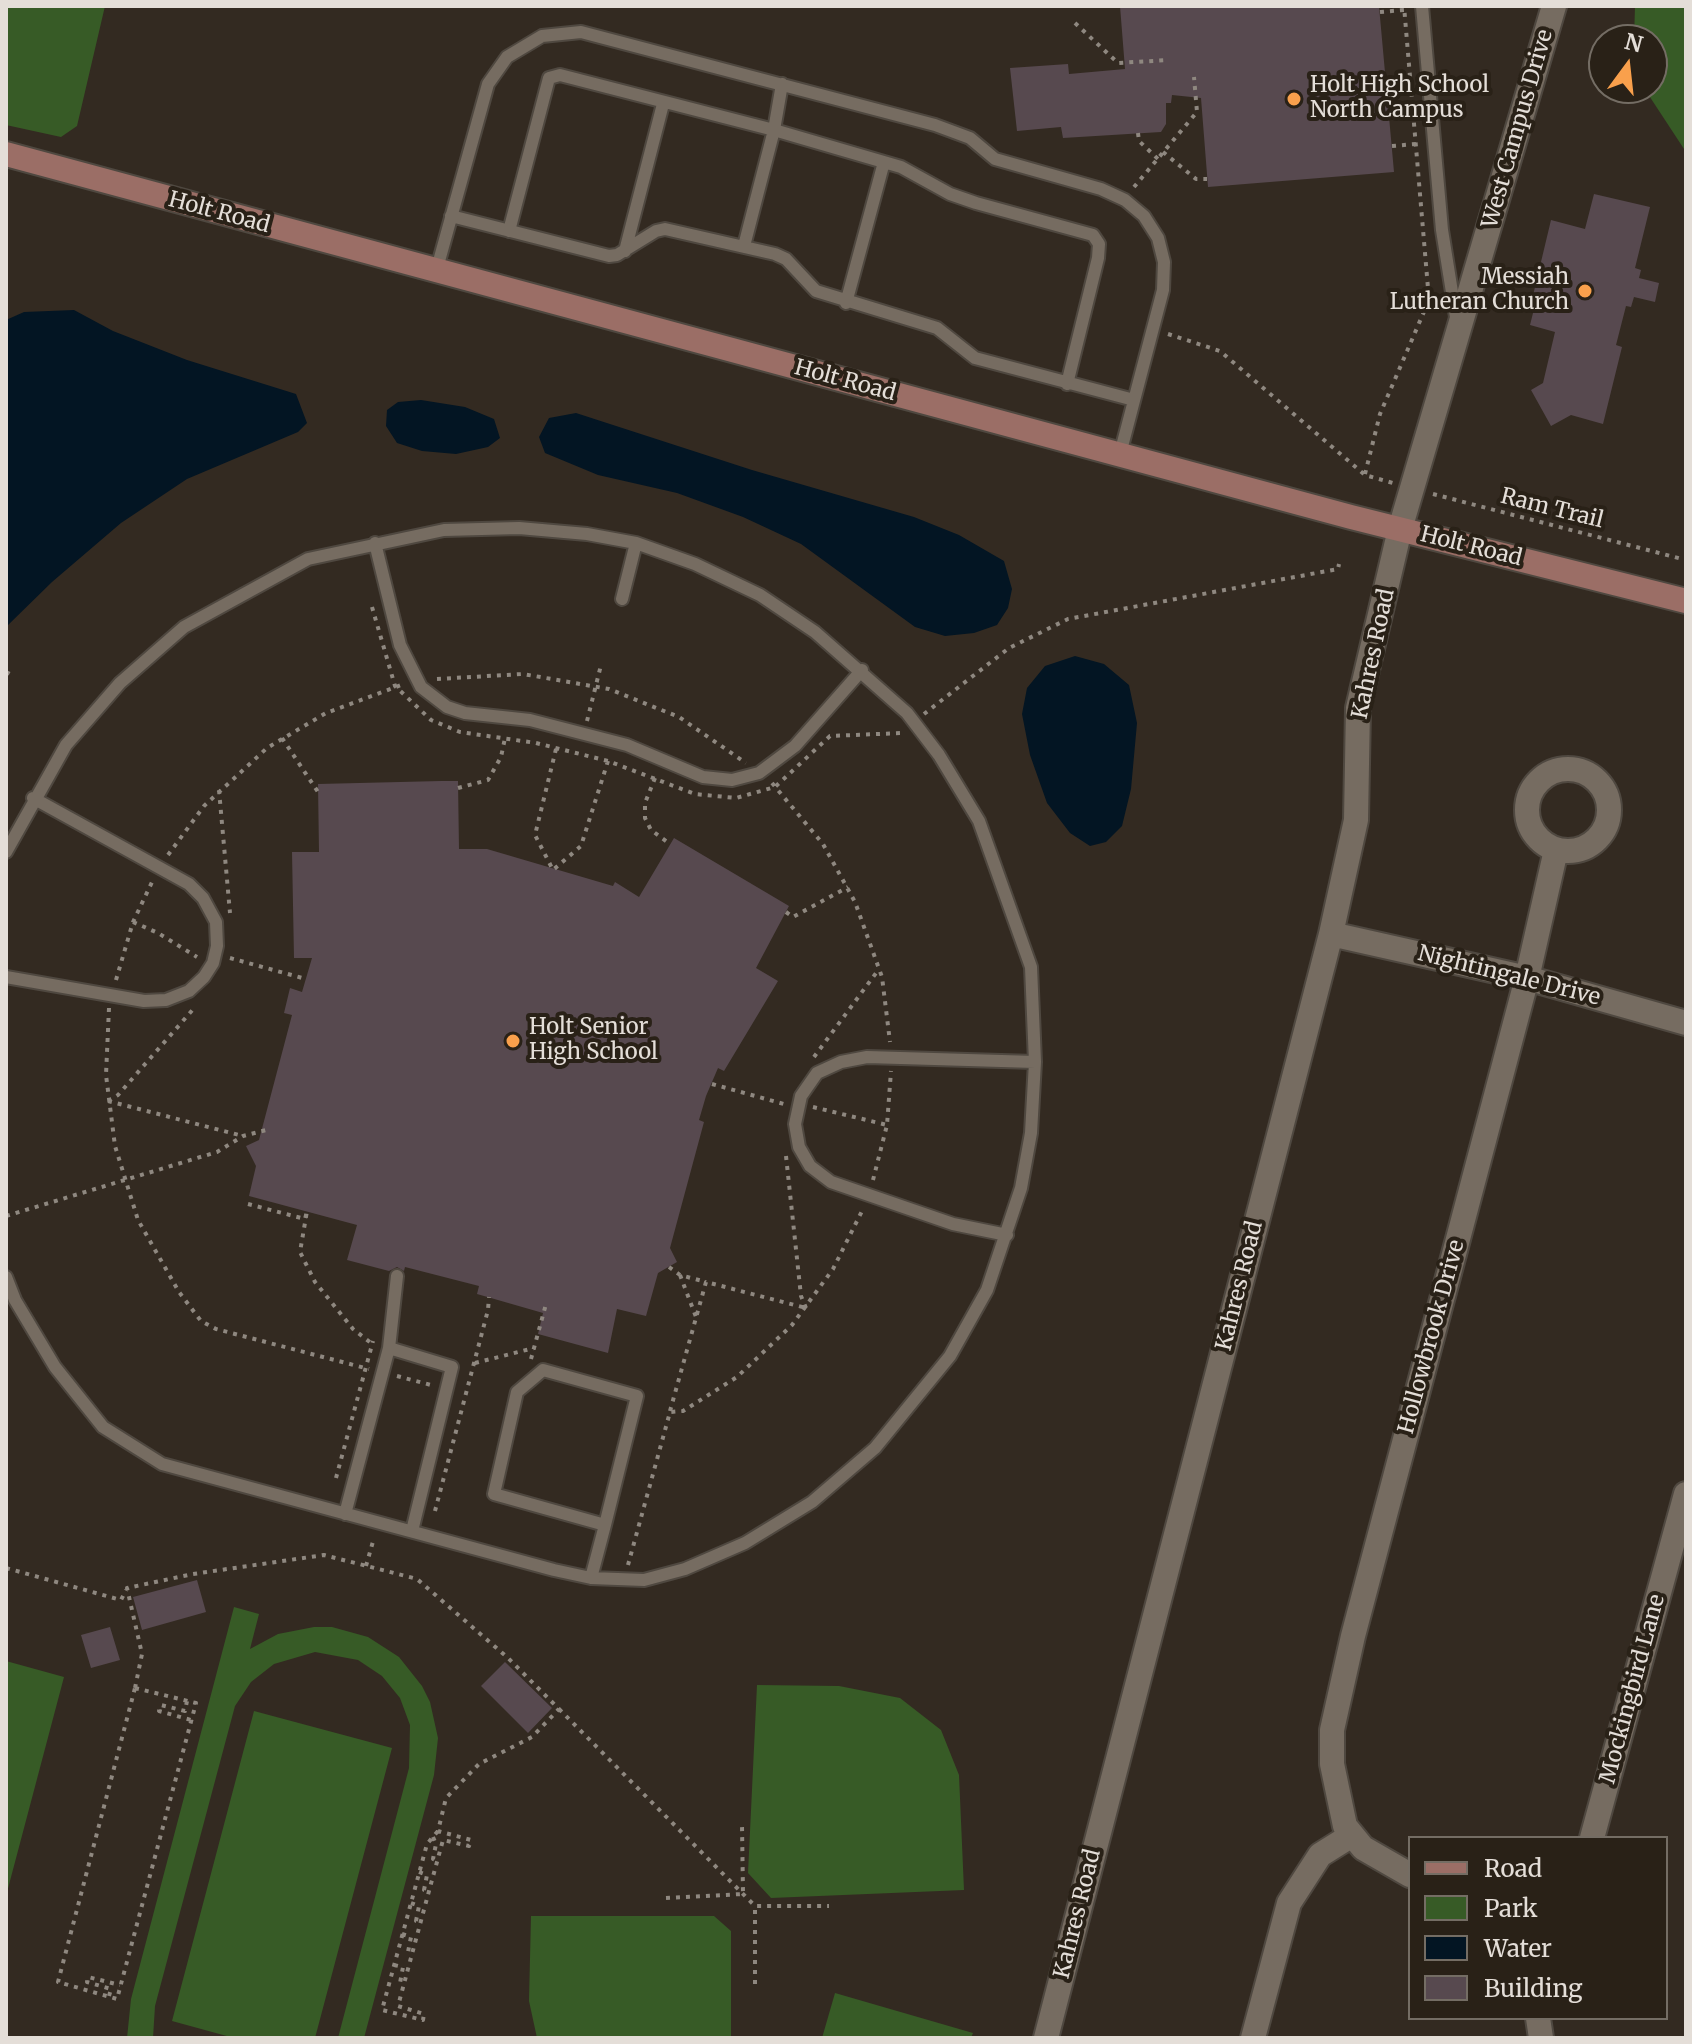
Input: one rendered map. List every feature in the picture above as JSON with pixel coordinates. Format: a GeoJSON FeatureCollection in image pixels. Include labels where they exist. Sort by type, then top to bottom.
{"type":"FeatureCollection","features":[{"type":"Feature","properties":{"kind":"main road","name":"Holt Road"},"geometry":{"type":"LineString","coordinates":[[6,154],[1400,529],[1686,601]]}},
{"type":"Feature","properties":{"kind":"street","name":"West Campus Drive"},"geometry":{"type":"LineString","coordinates":[[1400,529],[1554,6]]}},
{"type":"Feature","properties":{"kind":"street","name":"Kahres Road"},"geometry":{"type":"LineString","coordinates":[[1046,2038],[1331,934],[1356,820],[1358,708],[1400,529]]}},
{"type":"Feature","properties":{"kind":"street","name":"Hollowbrook Drive"},"geometry":{"type":"LineString","coordinates":[[1349,1830],[1332,1764],[1332,1730],[1353,1636],[1527,978],[1556,850]]}},
{"type":"Feature","properties":{"kind":"street","name":"Nightingale Drive"},"geometry":{"type":"LineString","coordinates":[[1331,934],[1527,978],[1686,1023]]}},
{"type":"Feature","properties":{"kind":"street","name":"Mockingbird Lane"},"geometry":{"type":"LineString","coordinates":[[1593,1836],[1686,1494]]}},
{"type":"Feature","properties":{"kind":"street"},"geometry":{"type":"LineString","coordinates":[[1253,2038],[1289,1903],[1320,1855],[1349,1830],[1363,1848],[1408,1874]]}},
{"type":"Feature","properties":{"kind":"lane"},"geometry":{"type":"LineString","coordinates":[[1422,6],[1442,230],[1460,328]]}},
{"type":"Feature","properties":{"kind":"lane"},"geometry":{"type":"LineString","coordinates":[[436,272],[481,104],[495,69],[523,44],[542,36],[581,32],[782,84],[935,125],[970,138],[995,159],[1101,189],[1125,200],[1151,227],[1164,262],[1163,290],[1120,454]]}},
{"type":"Feature","properties":{"kind":"lane"},"geometry":{"type":"LineString","coordinates":[[509,231],[549,78],[553,75],[726,121],[774,130],[884,162],[963,199],[1093,235],[1099,244],[1098,258],[1067,384]]}},
{"type":"Feature","properties":{"kind":"lane"},"geometry":{"type":"LineString","coordinates":[[744,246],[774,130],[782,84]]}},
{"type":"Feature","properties":{"kind":"lane"},"geometry":{"type":"LineString","coordinates":[[625,251],[663,104]]}},
{"type":"Feature","properties":{"kind":"lane"},"geometry":{"type":"LineString","coordinates":[[846,303],[884,162]]}},
{"type":"Feature","properties":{"kind":"lane"},"geometry":{"type":"LineString","coordinates":[[451,216],[609,256],[625,251],[656,231],[665,229],[744,246],[786,259],[816,291],[846,303],[937,328],[975,358],[1134,400]]}},
{"type":"Feature","properties":{"kind":"lane"},"geometry":{"type":"LineString","coordinates":[[6,852],[33,798],[66,745],[120,683],[184,627],[308,559],[444,530],[519,528],[636,543],[695,564],[760,595],[862,670],[907,713],[939,755],[979,821],[1031,967],[1035,1062],[1031,1133],[1007,1235],[987,1290],[950,1356],[875,1448],[836,1484],[745,1543],[685,1569],[644,1580],[591,1578],[162,1464],[103,1427],[55,1367],[15,1300],[6,1277]]}},
{"type":"Feature","properties":{"kind":"lane"},"geometry":{"type":"LineString","coordinates":[[375,543],[400,645],[418,682],[447,707],[465,713],[530,720],[627,745],[703,777],[732,780],[759,773],[795,746],[862,670]]}},
{"type":"Feature","properties":{"kind":"lane"},"geometry":{"type":"LineString","coordinates":[[622,599],[636,543]]}},
{"type":"Feature","properties":{"kind":"lane"},"geometry":{"type":"LineString","coordinates":[[6,977],[144,1001],[166,1000],[189,991],[213,963],[216,922],[203,898],[189,884],[33,798]]}},
{"type":"Feature","properties":{"kind":"lane"},"geometry":{"type":"LineString","coordinates":[[1007,1235],[953,1224],[831,1182],[810,1166],[799,1147],[795,1124],[801,1096],[817,1073],[841,1062],[890,1058],[1035,1062]]}},
{"type":"Feature","properties":{"kind":"lane"},"geometry":{"type":"LineString","coordinates":[[345,1514],[389,1348],[397,1276]]}},
{"type":"Feature","properties":{"kind":"lane"},"geometry":{"type":"LineString","coordinates":[[389,1348],[452,1367],[412,1531]]}},
{"type":"Feature","properties":{"kind":"lane"},"geometry":{"type":"LineString","coordinates":[[591,1578],[605,1525],[637,1396],[543,1370],[517,1392],[494,1494],[605,1525]]}},
{"type":"Feature","properties":{"kind":"path"},"geometry":{"type":"LineString","coordinates":[[1153,330],[1220,351],[1365,475],[1380,414],[1429,300],[1404,8],[1380,12]]}},
{"type":"Feature","properties":{"kind":"path"},"geometry":{"type":"LineString","coordinates":[[1075,23],[1118,63],[1169,60]]}},
{"type":"Feature","properties":{"kind":"path"},"geometry":{"type":"LineString","coordinates":[[1134,187],[1197,112],[1194,77]]}},
{"type":"Feature","properties":{"kind":"path"},"geometry":{"type":"LineString","coordinates":[[1389,116],[1414,115]]}},
{"type":"Feature","properties":{"kind":"path"},"geometry":{"type":"LineString","coordinates":[[1138,133],[1139,141],[1158,159]]}},
{"type":"Feature","properties":{"kind":"path"},"geometry":{"type":"LineString","coordinates":[[1392,146],[1416,144]]}},
{"type":"Feature","properties":{"kind":"path"},"geometry":{"type":"LineString","coordinates":[[1163,152],[1196,179],[1207,179]]}},
{"type":"Feature","properties":{"kind":"path","name":"Ram Trail"},"geometry":{"type":"LineString","coordinates":[[1365,475],[1686,560]]}},
{"type":"Feature","properties":{"kind":"path"},"geometry":{"type":"LineString","coordinates":[[579,752],[601,665]]}},
{"type":"Feature","properties":{"kind":"path"},"geometry":{"type":"LineString","coordinates":[[6,672],[12,675]]}},
{"type":"Feature","properties":{"kind":"path"},"geometry":{"type":"LineString","coordinates":[[466,1394],[207,1325],[167,1275],[138,1220],[124,1180],[108,1101],[110,1013],[112,995],[133,922],[168,855],[219,790],[282,738],[350,702],[445,676],[501,673],[596,686],[679,717],[732,750],[811,827],[848,887],[879,969],[888,1013],[890,1058],[887,1125],[862,1211],[833,1269],[806,1308],[737,1377],[683,1411],[670,1412]]}},
{"type":"Feature","properties":{"kind":"path"},"geometry":{"type":"LineString","coordinates":[[282,738],[318,792]]}},
{"type":"Feature","properties":{"kind":"path"},"geometry":{"type":"LineString","coordinates":[[458,788],[488,780],[501,757],[505,738]]}},
{"type":"Feature","properties":{"kind":"path"},"geometry":{"type":"LineString","coordinates":[[556,748],[535,835],[553,870],[581,846],[608,761]]}},
{"type":"Feature","properties":{"kind":"path"},"geometry":{"type":"LineString","coordinates":[[655,778],[645,803],[645,818],[651,830],[670,844]]}},
{"type":"Feature","properties":{"kind":"path"},"geometry":{"type":"LineString","coordinates":[[219,790],[232,921]]}},
{"type":"Feature","properties":{"kind":"path"},"geometry":{"type":"LineString","coordinates":[[168,855],[178,860]]}},
{"type":"Feature","properties":{"kind":"path"},"geometry":{"type":"LineString","coordinates":[[786,912],[793,917],[848,887]]}},
{"type":"Feature","properties":{"kind":"path"},"geometry":{"type":"LineString","coordinates":[[218,892],[230,913]]}},
{"type":"Feature","properties":{"kind":"path"},"geometry":{"type":"LineString","coordinates":[[226,971],[233,950]]}},
{"type":"Feature","properties":{"kind":"path"},"geometry":{"type":"LineString","coordinates":[[828,1052],[811,1064],[828,1035],[879,969]]}},
{"type":"Feature","properties":{"kind":"path"},"geometry":{"type":"LineString","coordinates":[[108,1101],[139,1073],[205,999]]}},
{"type":"Feature","properties":{"kind":"path"},"geometry":{"type":"LineString","coordinates":[[176,1015],[196,1006]]}},
{"type":"Feature","properties":{"kind":"path"},"geometry":{"type":"LineString","coordinates":[[110,1013],[118,1013]]}},
{"type":"Feature","properties":{"kind":"path"},"geometry":{"type":"LineString","coordinates":[[712,1084],[784,1101],[782,1111]]}},
{"type":"Feature","properties":{"kind":"path"},"geometry":{"type":"LineString","coordinates":[[108,1101],[243,1136]]}},
{"type":"Feature","properties":{"kind":"path"},"geometry":{"type":"LineString","coordinates":[[813,1107],[887,1125]]}},
{"type":"Feature","properties":{"kind":"path"},"geometry":{"type":"LineString","coordinates":[[6,1216],[217,1152],[243,1136],[266,1130]]}},
{"type":"Feature","properties":{"kind":"path"},"geometry":{"type":"LineString","coordinates":[[784,1147],[797,1265],[806,1308]]}},
{"type":"Feature","properties":{"kind":"path"},"geometry":{"type":"LineString","coordinates":[[786,1155],[795,1171]]}},
{"type":"Feature","properties":{"kind":"path"},"geometry":{"type":"LineString","coordinates":[[248,1204],[305,1219],[307,1211],[300,1252],[315,1282],[353,1329],[371,1343]]}},
{"type":"Feature","properties":{"kind":"path"},"geometry":{"type":"LineString","coordinates":[[853,1208],[862,1211]]}},
{"type":"Feature","properties":{"kind":"path"},"geometry":{"type":"LineString","coordinates":[[669,1267],[680,1275],[806,1308]]}},
{"type":"Feature","properties":{"kind":"path"},"geometry":{"type":"LineString","coordinates":[[680,1275],[696,1317]]}},
{"type":"Feature","properties":{"kind":"path"},"geometry":{"type":"LineString","coordinates":[[624,1579],[706,1282]]}},
{"type":"Feature","properties":{"kind":"path"},"geometry":{"type":"LineString","coordinates":[[435,1511],[475,1363],[489,1297]]}},
{"type":"Feature","properties":{"kind":"path"},"geometry":{"type":"LineString","coordinates":[[531,1361],[546,1304]]}},
{"type":"Feature","properties":{"kind":"path"},"geometry":{"type":"LineString","coordinates":[[475,1363],[534,1348]]}},
{"type":"Feature","properties":{"kind":"path"},"geometry":{"type":"LineString","coordinates":[[366,1566],[378,1522]]}},
{"type":"Feature","properties":{"kind":"path"},"geometry":{"type":"LineString","coordinates":[[127,1588],[193,1574],[324,1555],[417,1579],[508,1658],[755,1906],[829,1906]]}},
{"type":"Feature","properties":{"kind":"path"},"geometry":{"type":"LineString","coordinates":[[6,1568],[121,1600],[127,1588]]}},
{"type":"Feature","properties":{"kind":"path"},"geometry":{"type":"LineString","coordinates":[[127,1588],[142,1654],[58,1982],[117,1999],[196,1703],[135,1688]]}},
{"type":"Feature","properties":{"kind":"path"},"geometry":{"type":"LineString","coordinates":[[187,1701],[185,1711],[161,1705],[159,1711],[191,1720]]}},
{"type":"Feature","properties":{"kind":"path"},"geometry":{"type":"LineString","coordinates":[[438,1831],[471,1840],[469,1846],[443,1840],[398,2006],[424,2014],[423,2020],[382,2010],[427,1844],[438,1831],[446,1798],[479,1764],[532,1737],[559,1709]]}},
{"type":"Feature","properties":{"kind":"path"},"geometry":{"type":"LineString","coordinates":[[742,1825],[743,1894]]}},
{"type":"Feature","properties":{"kind":"path"},"geometry":{"type":"LineString","coordinates":[[433,1837],[436,1844],[433,1859],[437,1860]]}},
{"type":"Feature","properties":{"kind":"path"},"geometry":{"type":"LineString","coordinates":[[419,1872],[427,1875],[424,1890],[429,1891]]}},
{"type":"Feature","properties":{"kind":"path"},"geometry":{"type":"LineString","coordinates":[[666,1898],[743,1894]]}},
{"type":"Feature","properties":{"kind":"path"},"geometry":{"type":"LineString","coordinates":[[411,1903],[419,1906],[416,1921],[421,1922]]}},
{"type":"Feature","properties":{"kind":"path"},"geometry":{"type":"LineString","coordinates":[[755,1906],[755,1984]]}},
{"type":"Feature","properties":{"kind":"path"},"geometry":{"type":"LineString","coordinates":[[402,1934],[411,1937],[408,1952],[412,1954]]}},
{"type":"Feature","properties":{"kind":"path"},"geometry":{"type":"LineString","coordinates":[[394,1965],[403,1967],[400,1983],[404,1984]]}},
{"type":"Feature","properties":{"kind":"path"},"geometry":{"type":"LineString","coordinates":[[109,1996],[111,1989],[87,1982],[88,1977],[120,1985]]}},
{"type":"Feature","properties":{"kind":"green space"},"geometry":{"type":"Polygon","coordinates":[[[6,6],[105,6],[77,126],[61,137],[6,125],[6,6]]]}},
{"type":"Feature","properties":{"kind":"green space"},"geometry":{"type":"Polygon","coordinates":[[[1635,6],[1686,6],[1686,152],[1654,104],[1668,104],[1668,24],[1634,24],[1635,6]]]}},
{"type":"Feature","properties":{"kind":"green space"},"geometry":{"type":"Polygon","coordinates":[[[234,1607],[259,1614],[250,1649],[278,1634],[314,1627],[332,1627],[368,1637],[399,1657],[422,1686],[430,1702],[438,1738],[434,1775],[364,2038],[338,2038],[409,1768],[410,1725],[400,1698],[382,1676],[358,1660],[315,1652],[274,1664],[251,1682],[235,1706],[155,2006],[153,2038],[127,2038],[131,1999],[234,1607]]]}},
{"type":"Feature","properties":{"kind":"green space"},"geometry":{"type":"Polygon","coordinates":[[[6,1661],[64,1677],[6,1896],[6,1661]]]}},
{"type":"Feature","properties":{"kind":"green space"},"geometry":{"type":"Polygon","coordinates":[[[757,1685],[839,1686],[900,1698],[941,1730],[959,1775],[964,1890],[771,1898],[748,1873],[757,1685]]]}},
{"type":"Feature","properties":{"kind":"green space"},"geometry":{"type":"Polygon","coordinates":[[[254,1711],[392,1748],[315,2038],[234,2038],[172,2021],[254,1711]]]}},
{"type":"Feature","properties":{"kind":"green space"},"geometry":{"type":"Polygon","coordinates":[[[531,1916],[714,1916],[731,1931],[731,2038],[537,2038],[529,2001],[531,1916]]]}},
{"type":"Feature","properties":{"kind":"green space"},"geometry":{"type":"Polygon","coordinates":[[[835,1993],[973,2033],[971,2038],[822,2038],[835,1993]]]}},
{"type":"Feature","properties":{"kind":"water"},"geometry":{"type":"Polygon","coordinates":[[[74,310],[113,331],[187,360],[296,394],[307,423],[298,432],[187,479],[121,523],[52,582],[6,627],[6,320],[24,312],[74,310]]]}},
{"type":"Feature","properties":{"kind":"water"},"geometry":{"type":"Polygon","coordinates":[[[421,400],[465,407],[494,419],[500,438],[488,447],[456,454],[422,451],[397,443],[386,426],[387,410],[398,402],[421,400]]]}},
{"type":"Feature","properties":{"kind":"water"},"geometry":{"type":"Polygon","coordinates":[[[576,413],[752,470],[914,517],[959,535],[1004,561],[1012,589],[1008,608],[997,625],[974,633],[945,636],[915,627],[801,544],[743,517],[677,493],[598,475],[545,453],[539,437],[549,418],[576,413]]]}},
{"type":"Feature","properties":{"kind":"water"},"geometry":{"type":"Polygon","coordinates":[[[1075,656],[1104,664],[1129,685],[1137,723],[1131,789],[1122,826],[1106,842],[1090,846],[1070,833],[1047,803],[1030,755],[1022,714],[1027,688],[1045,666],[1075,656]]]}},
{"type":"Feature","properties":{"kind":"building","name":"Holt High School North Campus"},"geometry":{"type":"Polygon","coordinates":[[[1120,6],[1379,6],[1394,172],[1208,187],[1201,98],[1172,95],[1171,103],[1166,103],[1166,124],[1161,132],[1063,138],[1061,127],[1017,131],[1010,68],[1068,64],[1069,74],[1125,69],[1120,6]]]}},
{"type":"Feature","properties":{"kind":"building","name":"Messiah Lutheran Church"},"geometry":{"type":"Polygon","coordinates":[[[1594,194],[1650,207],[1635,268],[1641,270],[1639,278],[1659,283],[1655,302],[1634,297],[1631,307],[1626,306],[1616,345],[1622,347],[1603,424],[1571,415],[1551,426],[1531,390],[1543,383],[1555,332],[1530,325],[1534,309],[1530,308],[1551,220],[1585,229],[1594,194]]]}},
{"type":"Feature","properties":{"kind":"building","name":"Holt Senior High School"},"geometry":{"type":"Polygon","coordinates":[[[458,781],[459,849],[487,849],[613,886],[615,882],[639,897],[674,838],[789,906],[756,968],[778,981],[724,1071],[718,1068],[706,1096],[699,1120],[704,1122],[670,1248],[677,1262],[658,1273],[646,1316],[617,1309],[608,1353],[538,1334],[543,1313],[477,1294],[479,1286],[405,1267],[404,1271],[397,1267],[389,1271],[347,1260],[357,1225],[249,1196],[256,1166],[246,1146],[259,1140],[292,1015],[284,1013],[290,988],[302,992],[312,958],[294,958],[292,852],[319,852],[318,784],[458,781]]]}},
{"type":"Feature","properties":{"kind":"building"},"geometry":{"type":"Polygon","coordinates":[[[197,1580],[206,1612],[142,1630],[133,1597],[197,1580]]]}},
{"type":"Feature","properties":{"kind":"building"},"geometry":{"type":"Polygon","coordinates":[[[110,1627],[120,1660],[91,1668],[81,1635],[110,1627]]]}},
{"type":"Feature","properties":{"kind":"building"},"geometry":{"type":"Polygon","coordinates":[[[505,1662],[552,1708],[528,1733],[481,1686],[505,1662]]]}},
{"type":"Feature","properties":{"kind":"place","name":"Holt High School North Campus"},"geometry":{"type":"Point","coordinates":[1294,99]}},
{"type":"Feature","properties":{"kind":"place","name":"Messiah Lutheran Church"},"geometry":{"type":"Point","coordinates":[1585,291]}},
{"type":"Feature","properties":{"kind":"place","name":"Holt Senior High School"},"geometry":{"type":"Point","coordinates":[513,1041]}}]}
